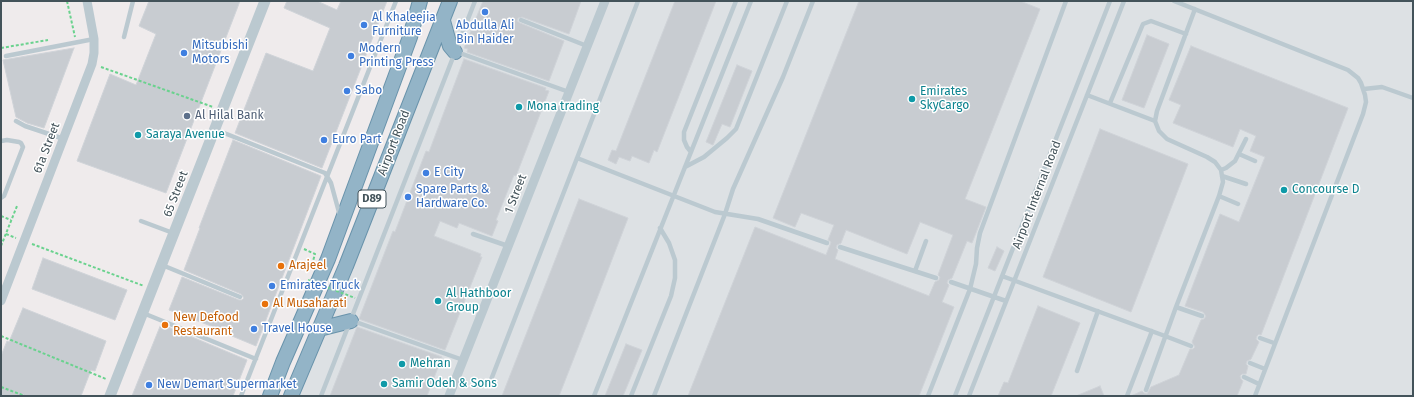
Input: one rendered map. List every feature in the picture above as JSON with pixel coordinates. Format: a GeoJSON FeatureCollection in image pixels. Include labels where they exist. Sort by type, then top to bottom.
{"type":"FeatureCollection","features":[{"type":"Feature","properties":{"kind":"highway","name":"Airport Road"},"geometry":{"type":"LineString","coordinates":[[291,396],[346,266],[450,1]]}},
{"type":"Feature","properties":{"kind":"highway","name":"Airport Road"},"geometry":{"type":"LineString","coordinates":[[270,396],[328,258],[421,4]]}},
{"type":"Feature","properties":{"kind":"highway"},"geometry":{"type":"LineString","coordinates":[[443,21],[450,46],[456,52]]}},
{"type":"Feature","properties":{"kind":"highway"},"geometry":{"type":"LineString","coordinates":[[319,329],[351,321]]}},
{"type":"Feature","properties":{"kind":"street","name":"61a Street"},"geometry":{"type":"LineString","coordinates":[[1,300],[92,64],[94,39],[87,1]]}},
{"type":"Feature","properties":{"kind":"street","name":"65 Street"},"geometry":{"type":"LineString","coordinates":[[110,396],[265,1]]}},
{"type":"Feature","properties":{"kind":"street","name":"1 Street"},"geometry":{"type":"LineString","coordinates":[[452,395],[463,360],[605,1]]}},
{"type":"Feature","properties":{"kind":"lane"},"geometry":{"type":"LineString","coordinates":[[124,37],[133,1]]}},
{"type":"Feature","properties":{"kind":"lane"},"geometry":{"type":"LineString","coordinates":[[241,396],[396,1]]}},
{"type":"Feature","properties":{"kind":"lane"},"geometry":{"type":"LineString","coordinates":[[321,396],[475,1]]}},
{"type":"Feature","properties":{"kind":"lane"},"geometry":{"type":"LineString","coordinates":[[489,385],[638,1]]}},
{"type":"Feature","properties":{"kind":"lane"},"geometry":{"type":"LineString","coordinates":[[691,152],[684,140],[684,132],[736,1]]}},
{"type":"Feature","properties":{"kind":"lane"},"geometry":{"type":"LineString","coordinates":[[594,396],[752,1]]}},
{"type":"Feature","properties":{"kind":"lane"},"geometry":{"type":"LineString","coordinates":[[685,167],[704,157],[728,138],[736,128],[787,1]]}},
{"type":"Feature","properties":{"kind":"lane"},"geometry":{"type":"LineString","coordinates":[[654,396],[725,214],[733,189],[783,77],[813,1]]}},
{"type":"Feature","properties":{"kind":"lane"},"geometry":{"type":"LineString","coordinates":[[928,396],[970,289],[976,264],[980,233],[1066,1]]}},
{"type":"Feature","properties":{"kind":"lane"},"geometry":{"type":"LineString","coordinates":[[955,396],[1110,1]]}},
{"type":"Feature","properties":{"kind":"lane","name":"Airport Internal Road"},"geometry":{"type":"LineString","coordinates":[[969,396],[1124,1]]}},
{"type":"Feature","properties":{"kind":"lane"},"geometry":{"type":"LineString","coordinates":[[1174,1],[1348,70],[1358,78],[1364,89],[1366,102],[1363,114],[1274,343],[1255,396]]}},
{"type":"Feature","properties":{"kind":"lane"},"geometry":{"type":"LineString","coordinates":[[1146,390],[1165,336],[1222,188],[1221,170],[1218,165],[1211,159],[1167,139],[1159,131],[1155,121],[1157,111],[1195,9]]}},
{"type":"Feature","properties":{"kind":"lane"},"geometry":{"type":"LineString","coordinates":[[521,20],[587,46]]}},
{"type":"Feature","properties":{"kind":"lane"},"geometry":{"type":"LineString","coordinates":[[1110,104],[1143,24],[1151,21],[1186,34]]}},
{"type":"Feature","properties":{"kind":"lane"},"geometry":{"type":"LineString","coordinates":[[6,56],[94,39]]}},
{"type":"Feature","properties":{"kind":"lane"},"geometry":{"type":"LineString","coordinates":[[456,52],[568,92]]}},
{"type":"Feature","properties":{"kind":"lane"},"geometry":{"type":"LineString","coordinates":[[1364,89],[1382,87],[1413,98]]}},
{"type":"Feature","properties":{"kind":"lane"},"geometry":{"type":"LineString","coordinates":[[1087,95],[1155,121]]}},
{"type":"Feature","properties":{"kind":"lane"},"geometry":{"type":"LineString","coordinates":[[16,121],[25,126],[64,139]]}},
{"type":"Feature","properties":{"kind":"lane"},"geometry":{"type":"LineString","coordinates":[[214,129],[321,171],[328,176],[341,223]]}},
{"type":"Feature","properties":{"kind":"lane"},"geometry":{"type":"LineString","coordinates":[[1221,170],[1231,165],[1239,154],[1246,139]]}},
{"type":"Feature","properties":{"kind":"lane"},"geometry":{"type":"LineString","coordinates":[[1,140],[19,142],[23,147],[4,196],[1,198]]}},
{"type":"Feature","properties":{"kind":"lane"},"geometry":{"type":"LineString","coordinates":[[1239,154],[1255,161]]}},
{"type":"Feature","properties":{"kind":"lane"},"geometry":{"type":"LineString","coordinates":[[577,158],[674,196],[725,214],[758,219],[827,243]]}},
{"type":"Feature","properties":{"kind":"lane"},"geometry":{"type":"LineString","coordinates":[[1222,176],[1246,184]]}},
{"type":"Feature","properties":{"kind":"lane"},"geometry":{"type":"LineString","coordinates":[[1219,196],[1238,204]]}},
{"type":"Feature","properties":{"kind":"lane"},"geometry":{"type":"LineString","coordinates":[[141,221],[175,233]]}},
{"type":"Feature","properties":{"kind":"lane"},"geometry":{"type":"LineString","coordinates":[[631,396],[671,296],[675,278],[675,260],[669,243],[660,228]]}},
{"type":"Feature","properties":{"kind":"lane"},"geometry":{"type":"LineString","coordinates":[[473,234],[508,246]]}},
{"type":"Feature","properties":{"kind":"lane"},"geometry":{"type":"LineString","coordinates":[[915,271],[926,241]]}},
{"type":"Feature","properties":{"kind":"lane"},"geometry":{"type":"LineString","coordinates":[[840,247],[936,278]]}},
{"type":"Feature","properties":{"kind":"lane"},"geometry":{"type":"LineString","coordinates":[[162,265],[240,297]]}},
{"type":"Feature","properties":{"kind":"lane"},"geometry":{"type":"LineString","coordinates":[[1002,276],[1191,346]]}},
{"type":"Feature","properties":{"kind":"lane"},"geometry":{"type":"LineString","coordinates":[[951,282],[1006,301]]}},
{"type":"Feature","properties":{"kind":"lane"},"geometry":{"type":"LineString","coordinates":[[1176,308],[1202,316]]}},
{"type":"Feature","properties":{"kind":"lane"},"geometry":{"type":"LineString","coordinates":[[1077,371],[1098,311]]}},
{"type":"Feature","properties":{"kind":"lane"},"geometry":{"type":"LineString","coordinates":[[143,313],[256,359]]}},
{"type":"Feature","properties":{"kind":"lane"},"geometry":{"type":"LineString","coordinates":[[351,321],[463,360]]}},
{"type":"Feature","properties":{"kind":"lane"},"geometry":{"type":"LineString","coordinates":[[1127,396],[1152,331]]}},
{"type":"Feature","properties":{"kind":"lane"},"geometry":{"type":"LineString","coordinates":[[1260,338],[1274,343]]}},
{"type":"Feature","properties":{"kind":"lane"},"geometry":{"type":"LineString","coordinates":[[1250,363],[1265,369]]}},
{"type":"Feature","properties":{"kind":"lane"},"geometry":{"type":"LineString","coordinates":[[1244,377],[1259,384]]}},
{"type":"Feature","properties":{"kind":"path"},"geometry":{"type":"LineString","coordinates":[[67,1],[76,43]]}},
{"type":"Feature","properties":{"kind":"path"},"geometry":{"type":"LineString","coordinates":[[1,48],[52,39]]}},
{"type":"Feature","properties":{"kind":"path"},"geometry":{"type":"LineString","coordinates":[[92,64],[222,110]]}},
{"type":"Feature","properties":{"kind":"path"},"geometry":{"type":"LineString","coordinates":[[1,246],[17,206]]}},
{"type":"Feature","properties":{"kind":"path"},"geometry":{"type":"LineString","coordinates":[[1,216],[11,220]]}},
{"type":"Feature","properties":{"kind":"path"},"geometry":{"type":"LineString","coordinates":[[6,234],[152,289]]}},
{"type":"Feature","properties":{"kind":"path"},"geometry":{"type":"LineString","coordinates":[[300,247],[315,254]]}},
{"type":"Feature","properties":{"kind":"path"},"geometry":{"type":"LineString","coordinates":[[308,280],[355,298]]}},
{"type":"Feature","properties":{"kind":"path"},"geometry":{"type":"LineString","coordinates":[[1,336],[116,383]]}},
{"type":"Feature","properties":{"kind":"path"},"geometry":{"type":"LineString","coordinates":[[1,387],[25,396]]}},
{"type":"Feature","properties":{"kind":"shaded area"},"geometry":{"type":"Polygon","coordinates":[[[456,1],[1413,1],[1413,396],[299,396],[438,42],[456,1]]]}},
{"type":"Feature","properties":{"kind":"building"},"geometry":{"type":"Polygon","coordinates":[[[149,1],[240,1],[166,193],[77,161],[110,74],[136,85],[156,34],[139,26],[149,1]]]}},
{"type":"Feature","properties":{"kind":"building"},"geometry":{"type":"Polygon","coordinates":[[[287,1],[317,1],[337,10],[341,1],[387,1],[322,168],[235,133],[266,53],[313,71],[330,28],[284,8],[287,1]]]}},
{"type":"Feature","properties":{"kind":"building"},"geometry":{"type":"Polygon","coordinates":[[[483,1],[581,1],[569,34],[522,17],[518,18],[517,21],[520,23],[564,41],[549,81],[467,52],[468,49],[464,48],[483,1]]]}},
{"type":"Feature","properties":{"kind":"building"},"geometry":{"type":"Polygon","coordinates":[[[675,1],[716,1],[657,152],[654,150],[649,163],[632,156],[630,161],[619,157],[616,164],[608,160],[612,150],[616,151],[675,1]]]}},
{"type":"Feature","properties":{"kind":"building"},"geometry":{"type":"Polygon","coordinates":[[[859,1],[1020,1],[1040,9],[965,199],[986,207],[972,243],[967,241],[952,278],[948,280],[947,283],[949,285],[942,302],[954,307],[919,396],[688,396],[755,227],[826,255],[831,242],[828,240],[834,225],[801,213],[795,227],[773,218],[859,1]],[[920,222],[907,254],[846,230],[841,243],[837,245],[836,248],[838,250],[835,259],[929,296],[935,282],[939,280],[940,277],[938,275],[953,235],[920,222]]]}},
{"type":"Feature","properties":{"kind":"building"},"geometry":{"type":"Polygon","coordinates":[[[1147,35],[1169,44],[1144,108],[1122,100],[1147,35]]]}},
{"type":"Feature","properties":{"kind":"building","name":"Concourse D"},"geometry":{"type":"Polygon","coordinates":[[[1191,46],[1348,108],[1261,335],[1259,334],[1257,336],[1256,339],[1259,342],[1251,359],[1247,361],[1246,364],[1248,366],[1246,374],[1242,374],[1240,376],[1243,381],[1237,396],[1131,396],[1142,391],[1147,394],[1151,387],[1179,375],[1190,349],[1195,347],[1192,342],[1201,320],[1206,316],[1203,312],[1185,306],[1220,214],[1239,222],[1265,157],[1250,151],[1256,136],[1240,129],[1233,147],[1173,123],[1181,105],[1169,100],[1191,46]]]}},
{"type":"Feature","properties":{"kind":"building"},"geometry":{"type":"Polygon","coordinates":[[[74,48],[44,128],[27,123],[16,117],[3,60],[74,48]]]}},
{"type":"Feature","properties":{"kind":"building"},"geometry":{"type":"Polygon","coordinates":[[[464,59],[546,88],[545,90],[549,91],[516,176],[514,175],[496,220],[498,221],[492,236],[459,223],[457,228],[440,221],[434,236],[481,254],[480,257],[482,257],[445,350],[359,319],[393,231],[395,232],[426,151],[429,152],[464,59]]]}},
{"type":"Feature","properties":{"kind":"building"},"geometry":{"type":"Polygon","coordinates":[[[737,65],[752,71],[730,127],[722,124],[713,145],[706,142],[737,65]]]}},
{"type":"Feature","properties":{"kind":"building"},"geometry":{"type":"Polygon","coordinates":[[[1100,129],[1188,164],[1131,312],[1043,277],[1100,129]]]}},
{"type":"Feature","properties":{"kind":"building"},"geometry":{"type":"Polygon","coordinates":[[[233,140],[321,176],[256,346],[232,336],[232,334],[169,310],[182,277],[239,300],[244,298],[241,294],[184,270],[233,140]]]}},
{"type":"Feature","properties":{"kind":"building"},"geometry":{"type":"Polygon","coordinates":[[[579,199],[628,218],[586,327],[559,396],[502,396],[579,199]]]}},
{"type":"Feature","properties":{"kind":"building"},"geometry":{"type":"Polygon","coordinates":[[[997,247],[1004,251],[995,271],[988,268],[997,247]]]}},
{"type":"Feature","properties":{"kind":"building"},"geometry":{"type":"Polygon","coordinates":[[[43,258],[127,290],[115,320],[32,289],[43,258]]]}},
{"type":"Feature","properties":{"kind":"building"},"geometry":{"type":"Polygon","coordinates":[[[1038,306],[1080,323],[1051,396],[998,396],[1004,382],[1008,383],[1038,306]]]}},
{"type":"Feature","properties":{"kind":"building"},"geometry":{"type":"Polygon","coordinates":[[[23,308],[106,341],[95,371],[91,370],[81,396],[1,396],[1,356],[7,341],[9,342],[23,308]]]}},
{"type":"Feature","properties":{"kind":"building"},"geometry":{"type":"Polygon","coordinates":[[[161,324],[247,360],[233,396],[132,396],[161,324]]]}},
{"type":"Feature","properties":{"kind":"building"},"geometry":{"type":"Polygon","coordinates":[[[357,327],[442,357],[427,396],[330,396],[357,327]]]}},
{"type":"Feature","properties":{"kind":"building"},"geometry":{"type":"Polygon","coordinates":[[[626,344],[642,350],[623,396],[605,396],[626,344]]]}},
{"type":"Feature","properties":{"kind":"building"},"geometry":{"type":"Polygon","coordinates":[[[1100,386],[1104,396],[1076,396],[1100,386]]]}},
{"type":"Feature","properties":{"kind":"place","name":"Abdulla Ali Bin Haider"},"geometry":{"type":"Point","coordinates":[485,12]}},
{"type":"Feature","properties":{"kind":"place","name":"Al Khaleejia Furniture"},"geometry":{"type":"Point","coordinates":[364,25]}},
{"type":"Feature","properties":{"kind":"place","name":"Mitsubishi Motors"},"geometry":{"type":"Point","coordinates":[184,53]}},
{"type":"Feature","properties":{"kind":"place","name":"Modern Printing Press"},"geometry":{"type":"Point","coordinates":[351,56]}},
{"type":"Feature","properties":{"kind":"place","name":"Sabo"},"geometry":{"type":"Point","coordinates":[347,91]}},
{"type":"Feature","properties":{"kind":"place","name":"Emirates SkyCargo"},"geometry":{"type":"Point","coordinates":[912,99]}},
{"type":"Feature","properties":{"kind":"place","name":"Mona trading"},"geometry":{"type":"Point","coordinates":[519,107]}},
{"type":"Feature","properties":{"kind":"place","name":"Al Hilal Bank"},"geometry":{"type":"Point","coordinates":[187,116]}},
{"type":"Feature","properties":{"kind":"place","name":"Saraya Avenue"},"geometry":{"type":"Point","coordinates":[138,135]}},
{"type":"Feature","properties":{"kind":"place","name":"Euro Part"},"geometry":{"type":"Point","coordinates":[324,140]}},
{"type":"Feature","properties":{"kind":"place","name":"E City"},"geometry":{"type":"Point","coordinates":[426,173]}},
{"type":"Feature","properties":{"kind":"place","name":"Concourse D"},"geometry":{"type":"Point","coordinates":[1284,190]}},
{"type":"Feature","properties":{"kind":"place","name":"Spare Parts & Hardware Co."},"geometry":{"type":"Point","coordinates":[408,197]}},
{"type":"Feature","properties":{"kind":"place","name":"Arajeel"},"geometry":{"type":"Point","coordinates":[281,266]}},
{"type":"Feature","properties":{"kind":"place","name":"Emirates Truck"},"geometry":{"type":"Point","coordinates":[272,286]}},
{"type":"Feature","properties":{"kind":"place","name":"Al Hathboor Group"},"geometry":{"type":"Point","coordinates":[438,301]}},
{"type":"Feature","properties":{"kind":"place","name":"Al Musaharati"},"geometry":{"type":"Point","coordinates":[265,304]}},
{"type":"Feature","properties":{"kind":"place","name":"New Defood Restaurant"},"geometry":{"type":"Point","coordinates":[165,325]}},
{"type":"Feature","properties":{"kind":"place","name":"Travel House"},"geometry":{"type":"Point","coordinates":[254,329]}},
{"type":"Feature","properties":{"kind":"place","name":"Mehran"},"geometry":{"type":"Point","coordinates":[402,364]}},
{"type":"Feature","properties":{"kind":"place","name":"Samir Odeh & Sons"},"geometry":{"type":"Point","coordinates":[384,384]}},
{"type":"Feature","properties":{"kind":"place","name":"New Demart Supermarket"},"geometry":{"type":"Point","coordinates":[149,385]}}]}
